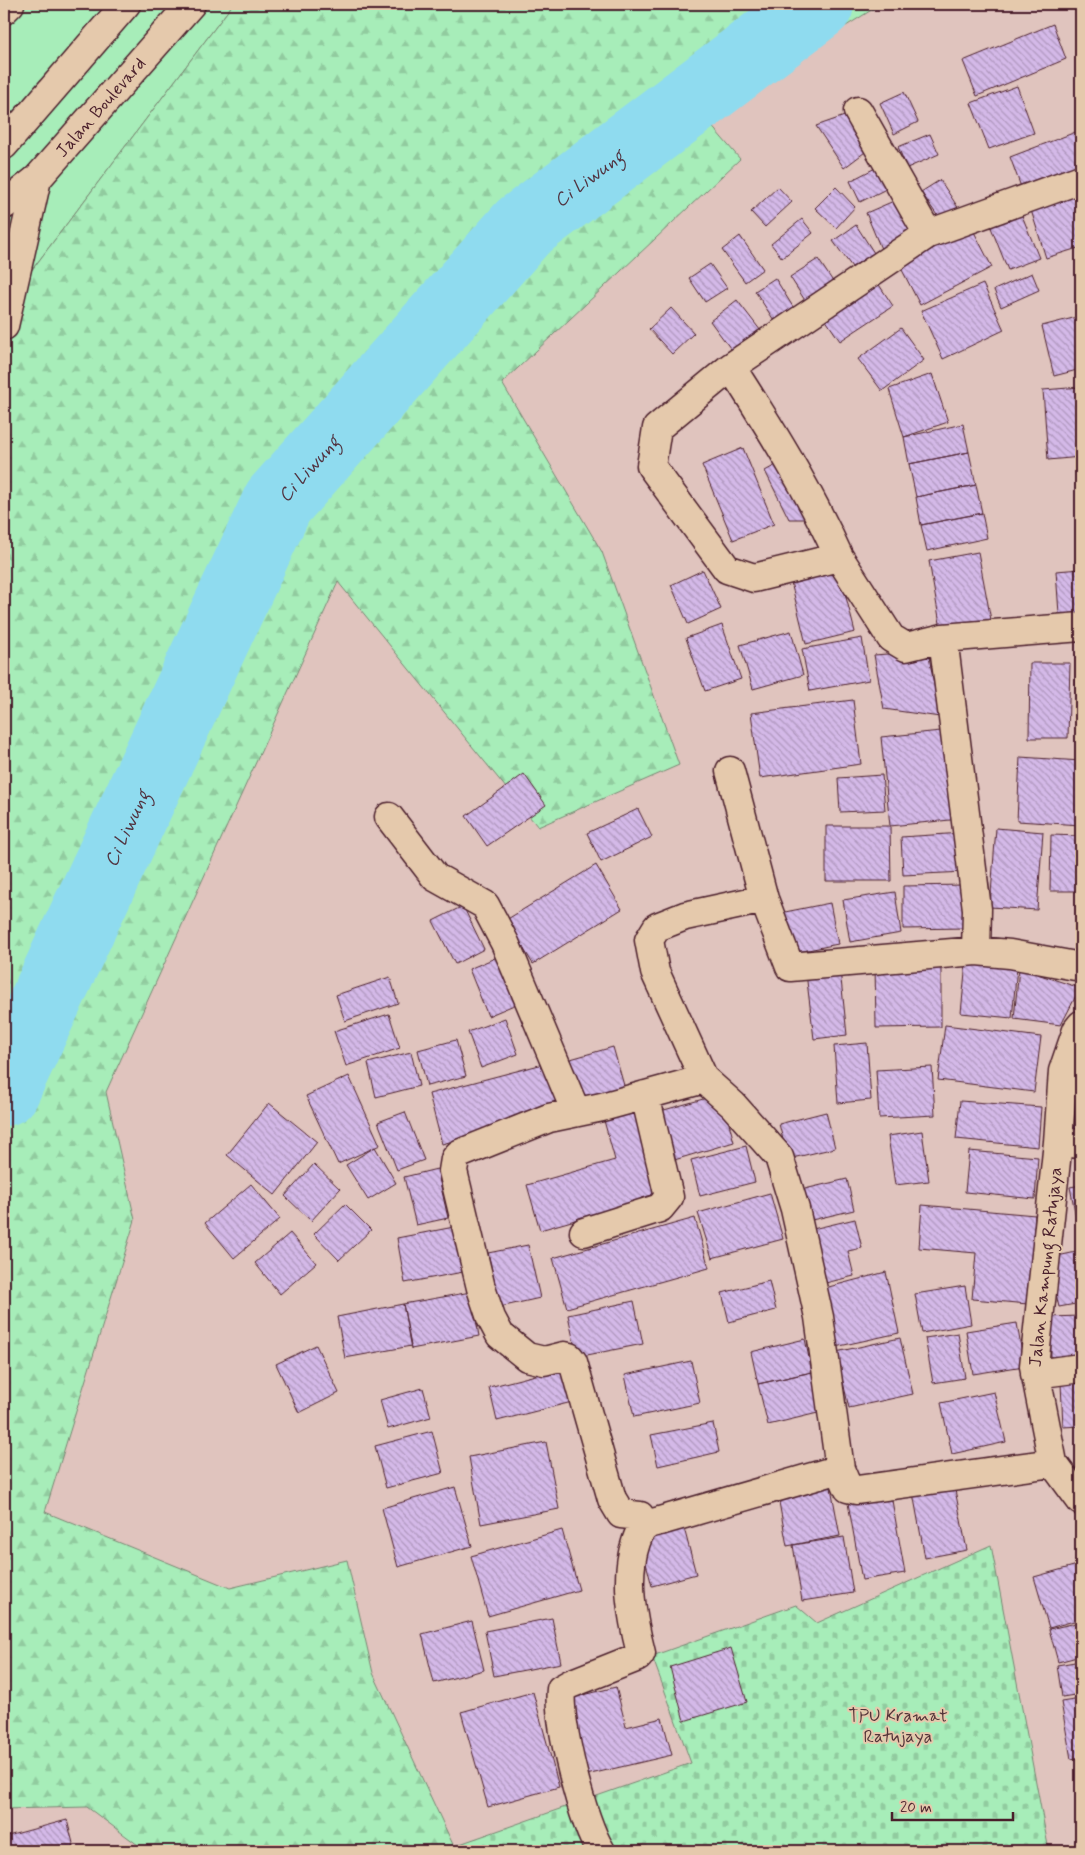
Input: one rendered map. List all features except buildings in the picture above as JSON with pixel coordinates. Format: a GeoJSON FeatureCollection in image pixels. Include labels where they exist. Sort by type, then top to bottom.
{"type":"FeatureCollection","features":[{"type":"Feature","properties":{"kind":"street"},"geometry":{"type":"LineString","coordinates":[[4,10],[10,4]]}},
{"type":"Feature","properties":{"kind":"street"},"geometry":{"type":"LineString","coordinates":[[4,145],[126,4]]}},
{"type":"Feature","properties":{"kind":"street","name":"Jalan Boulevard"},"geometry":{"type":"LineString","coordinates":[[4,205],[37,179],[191,4]]}},
{"type":"Feature","properties":{"kind":"street"},"geometry":{"type":"LineString","coordinates":[[858,111],[928,234]]}},
{"type":"Feature","properties":{"kind":"street"},"geometry":{"type":"LineString","coordinates":[[4,326],[37,179]]}},
{"type":"Feature","properties":{"kind":"street"},"geometry":{"type":"LineString","coordinates":[[839,557],[754,578],[727,569],[651,466],[657,428],[731,367],[928,234],[1081,179]]}},
{"type":"Feature","properties":{"kind":"street"},"geometry":{"type":"LineString","coordinates":[[731,367],[790,460],[819,512],[839,557],[891,638],[906,647],[943,638],[1081,627]]}},
{"type":"Feature","properties":{"kind":"street"},"geometry":{"type":"LineString","coordinates":[[943,638],[977,910],[976,951]]}},
{"type":"Feature","properties":{"kind":"street"},"geometry":{"type":"LineString","coordinates":[[730,771],[764,899],[790,967],[976,951],[1010,954],[1081,967]]}},
{"type":"Feature","properties":{"kind":"street"},"geometry":{"type":"LineString","coordinates":[[389,817],[435,877],[485,905],[505,943],[576,1112]]}},
{"type":"Feature","properties":{"kind":"street"},"geometry":{"type":"LineString","coordinates":[[764,899],[685,916],[657,927],[649,940],[655,972],[704,1078],[733,1105],[779,1157],[795,1209],[819,1318],[840,1469],[848,1488],[857,1490],[1053,1463]]}},
{"type":"Feature","properties":{"kind":"street","name":"Jalan Kampung Ratujaya"},"geometry":{"type":"LineString","coordinates":[[1081,1025],[1077,1030],[1063,1071],[1070,1143],[1034,1366],[1053,1463],[1081,1501]]}},
{"type":"Feature","properties":{"kind":"street"},"geometry":{"type":"LineString","coordinates":[[646,1526],[640,1516],[621,1514],[612,1499],[573,1362],[569,1357],[564,1356],[544,1361],[527,1357],[500,1335],[491,1318],[481,1288],[453,1171],[455,1159],[459,1154],[549,1118],[602,1107],[704,1078]]}},
{"type":"Feature","properties":{"kind":"street"},"geometry":{"type":"LineString","coordinates":[[584,1232],[660,1208],[669,1197],[645,1095]]}},
{"type":"Feature","properties":{"kind":"street"},"geometry":{"type":"LineString","coordinates":[[1035,1374],[1081,1368]]}},
{"type":"Feature","properties":{"kind":"street"},"geometry":{"type":"LineString","coordinates":[[602,1851],[595,1842],[586,1817],[567,1747],[560,1699],[561,1690],[600,1671],[638,1657],[641,1653],[634,1623],[630,1584],[634,1548],[640,1532],[646,1526],[840,1469]]}},
{"type":"Feature","properties":{"kind":"green space"},"geometry":{"type":"Polygon","coordinates":[[[4,4],[233,4],[19,287],[4,320],[4,4]]]}},
{"type":"Feature","properties":{"kind":"green space"},"geometry":{"type":"Polygon","coordinates":[[[233,4],[881,4],[703,116],[740,159],[502,383],[602,552],[679,765],[538,827],[338,582],[106,1092],[135,1220],[45,1512],[230,1588],[347,1560],[373,1673],[456,1851],[146,1851],[87,1807],[4,1809],[4,320],[19,287],[233,4]]]}},
{"type":"Feature","properties":{"kind":"green space","name":"TPU Kramat Ratujaya"},"geometry":{"type":"Polygon","coordinates":[[[991,1545],[1049,1851],[456,1851],[454,1846],[691,1763],[652,1656],[796,1605],[817,1623],[991,1545]]]}},
{"type":"Feature","properties":{"kind":"waterway","name":"Ci Liwung"},"geometry":{"type":"LineString","coordinates":[[4,1090],[278,502],[523,227],[818,4]]}}]}
